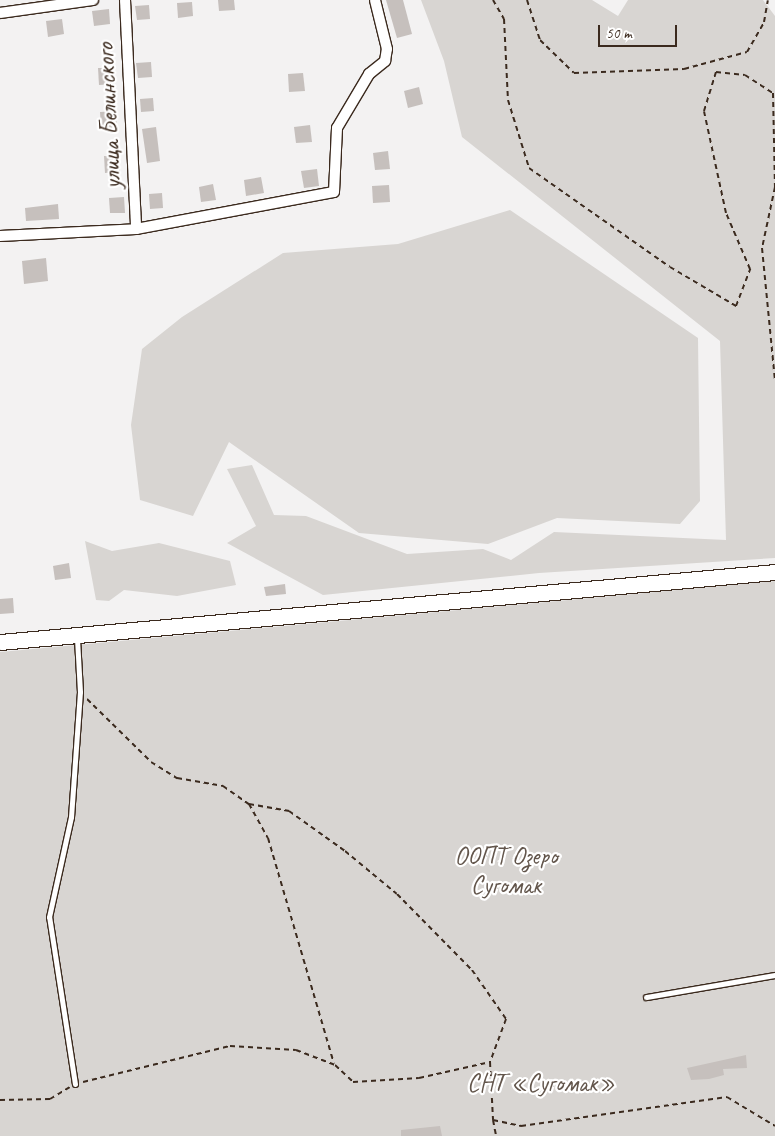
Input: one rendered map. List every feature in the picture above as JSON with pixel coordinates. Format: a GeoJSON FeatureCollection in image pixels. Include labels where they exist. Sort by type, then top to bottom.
{"type":"FeatureCollection","features":[{"type":"Feature","properties":{"kind":"main road"},"geometry":{"type":"LineString","coordinates":[[0,642],[76,632],[775,572]]}},
{"type":"Feature","properties":{"kind":"street"},"geometry":{"type":"LineString","coordinates":[[0,13],[93,0]]}},
{"type":"Feature","properties":{"kind":"street","name":"улица Белинского"},"geometry":{"type":"LineString","coordinates":[[125,0],[136,229]]}},
{"type":"Feature","properties":{"kind":"street"},"geometry":{"type":"LineString","coordinates":[[0,236],[136,229],[334,192],[337,128],[369,74],[385,61],[387,49],[375,0]]}},
{"type":"Feature","properties":{"kind":"lane"},"geometry":{"type":"LineString","coordinates":[[75,1084],[49,917],[71,816],[80,692],[76,632]]}},
{"type":"Feature","properties":{"kind":"lane"},"geometry":{"type":"LineString","coordinates":[[646,996],[775,975]]}},
{"type":"Feature","properties":{"kind":"path"},"geometry":{"type":"LineString","coordinates":[[493,0],[504,19],[508,100],[529,168],[670,266],[736,306],[750,269],[726,213],[704,111],[716,72],[745,75],[773,93],[775,187],[762,248],[775,380]]}},
{"type":"Feature","properties":{"kind":"path"},"geometry":{"type":"LineString","coordinates":[[526,0],[540,40],[574,73],[684,69],[747,52],[764,22],[768,0]]}},
{"type":"Feature","properties":{"kind":"path"},"geometry":{"type":"LineString","coordinates":[[80,692],[151,762],[177,778],[223,786],[249,804],[289,811],[345,851],[397,894],[472,970],[506,1019],[490,1062],[493,1120],[496,1136]]}},
{"type":"Feature","properties":{"kind":"path"},"geometry":{"type":"LineString","coordinates":[[249,804],[268,838],[335,1065]]}},
{"type":"Feature","properties":{"kind":"path"},"geometry":{"type":"LineString","coordinates":[[0,1100],[50,1098],[75,1084],[230,1046],[296,1050],[335,1065],[353,1082],[419,1078],[490,1062]]}},
{"type":"Feature","properties":{"kind":"path"},"geometry":{"type":"LineString","coordinates":[[493,1120],[521,1126],[727,1097],[775,1126]]}},
{"type":"Feature","properties":{"kind":"green space"},"geometry":{"type":"Polygon","coordinates":[[[421,0],[592,0],[618,16],[628,0],[763,0],[775,16],[775,558],[539,573],[323,595],[227,543],[256,526],[227,469],[252,465],[274,515],[306,516],[407,554],[483,549],[511,560],[554,532],[726,540],[720,341],[462,137],[444,61],[421,0]]]}},
{"type":"Feature","properties":{"kind":"green space"},"geometry":{"type":"Polygon","coordinates":[[[510,210],[698,338],[700,501],[680,524],[557,518],[488,544],[359,533],[229,442],[193,516],[140,500],[131,425],[142,349],[182,317],[283,253],[398,244],[510,210]]]}},
{"type":"Feature","properties":{"kind":"green space"},"geometry":{"type":"Polygon","coordinates":[[[85,541],[112,551],[159,543],[230,561],[236,585],[177,596],[124,590],[109,601],[96,600],[85,541]]]}},
{"type":"Feature","properties":{"kind":"green space","name":"ООПТ Озеро Сугомак"},"geometry":{"type":"Polygon","coordinates":[[[775,581],[775,1136],[0,1136],[0,652],[775,581]]]}},
{"type":"Feature","properties":{"kind":"building"},"geometry":{"type":"Polygon","coordinates":[[[218,0],[234,0],[235,10],[219,11],[218,0]]]}},
{"type":"Feature","properties":{"kind":"building"},"geometry":{"type":"Polygon","coordinates":[[[386,0],[403,0],[412,34],[397,38],[386,0]]]}},
{"type":"Feature","properties":{"kind":"building"},"geometry":{"type":"Polygon","coordinates":[[[192,2],[193,16],[178,18],[177,3],[192,2]]]}},
{"type":"Feature","properties":{"kind":"building"},"geometry":{"type":"Polygon","coordinates":[[[149,5],[150,19],[137,20],[135,6],[149,5]]]}},
{"type":"Feature","properties":{"kind":"building"},"geometry":{"type":"Polygon","coordinates":[[[109,9],[110,24],[94,26],[92,11],[109,9]]]}},
{"type":"Feature","properties":{"kind":"building"},"geometry":{"type":"Polygon","coordinates":[[[62,19],[64,34],[48,37],[46,21],[62,19]]]}},
{"type":"Feature","properties":{"kind":"building"},"geometry":{"type":"Polygon","coordinates":[[[151,62],[152,77],[138,78],[136,63],[151,62]]]}},
{"type":"Feature","properties":{"kind":"building"},"geometry":{"type":"Polygon","coordinates":[[[98,68],[113,68],[114,84],[99,85],[98,68]]]}},
{"type":"Feature","properties":{"kind":"building"},"geometry":{"type":"Polygon","coordinates":[[[303,73],[305,91],[289,92],[288,74],[303,73]]]}},
{"type":"Feature","properties":{"kind":"building"},"geometry":{"type":"Polygon","coordinates":[[[419,87],[423,104],[408,108],[404,91],[419,87]]]}},
{"type":"Feature","properties":{"kind":"building"},"geometry":{"type":"Polygon","coordinates":[[[153,98],[154,111],[141,112],[140,99],[153,98]]]}},
{"type":"Feature","properties":{"kind":"building"},"geometry":{"type":"Polygon","coordinates":[[[116,111],[117,129],[101,130],[100,112],[116,111]]]}},
{"type":"Feature","properties":{"kind":"building"},"geometry":{"type":"Polygon","coordinates":[[[310,125],[312,142],[296,143],[294,127],[310,125]]]}},
{"type":"Feature","properties":{"kind":"building"},"geometry":{"type":"Polygon","coordinates":[[[156,127],[160,161],[147,163],[142,129],[156,127]]]}},
{"type":"Feature","properties":{"kind":"building"},"geometry":{"type":"Polygon","coordinates":[[[388,151],[390,169],[375,170],[373,153],[388,151]]]}},
{"type":"Feature","properties":{"kind":"building"},"geometry":{"type":"Polygon","coordinates":[[[104,156],[119,156],[120,172],[105,173],[104,156]]]}},
{"type":"Feature","properties":{"kind":"building"},"geometry":{"type":"Polygon","coordinates":[[[317,169],[319,186],[304,188],[301,171],[317,169]]]}},
{"type":"Feature","properties":{"kind":"building"},"geometry":{"type":"Polygon","coordinates":[[[261,177],[264,193],[246,196],[244,180],[261,177]]]}},
{"type":"Feature","properties":{"kind":"building"},"geometry":{"type":"Polygon","coordinates":[[[213,184],[216,200],[201,202],[199,187],[213,184]]]}},
{"type":"Feature","properties":{"kind":"building"},"geometry":{"type":"Polygon","coordinates":[[[389,185],[390,202],[373,203],[372,186],[389,185]]]}},
{"type":"Feature","properties":{"kind":"building"},"geometry":{"type":"Polygon","coordinates":[[[162,193],[163,208],[150,209],[149,194],[162,193]]]}},
{"type":"Feature","properties":{"kind":"building"},"geometry":{"type":"Polygon","coordinates":[[[124,197],[125,213],[110,213],[109,198],[124,197]]]}},
{"type":"Feature","properties":{"kind":"building"},"geometry":{"type":"Polygon","coordinates":[[[58,204],[59,219],[26,221],[25,208],[58,204]]]}},
{"type":"Feature","properties":{"kind":"building"},"geometry":{"type":"Polygon","coordinates":[[[46,258],[48,281],[24,284],[22,261],[46,258]]]}},
{"type":"Feature","properties":{"kind":"building"},"geometry":{"type":"Polygon","coordinates":[[[69,563],[71,578],[55,580],[53,566],[69,563]]]}},
{"type":"Feature","properties":{"kind":"building"},"geometry":{"type":"Polygon","coordinates":[[[285,584],[286,594],[266,596],[264,587],[285,584]]]}},
{"type":"Feature","properties":{"kind":"building"},"geometry":{"type":"Polygon","coordinates":[[[13,598],[14,613],[0,614],[0,599],[13,598]]]}},
{"type":"Feature","properties":{"kind":"building"},"geometry":{"type":"Polygon","coordinates":[[[746,1055],[747,1068],[723,1069],[724,1075],[709,1079],[691,1080],[687,1068],[746,1055]]]}},
{"type":"Feature","properties":{"kind":"building"},"geometry":{"type":"Polygon","coordinates":[[[440,1126],[442,1136],[401,1136],[401,1130],[440,1126]]]}},
{"type":"Feature","properties":{"kind":"park label","name":"СНТ «Сугомак»"},"geometry":{"type":"Point","coordinates":[541,1083]}}]}
